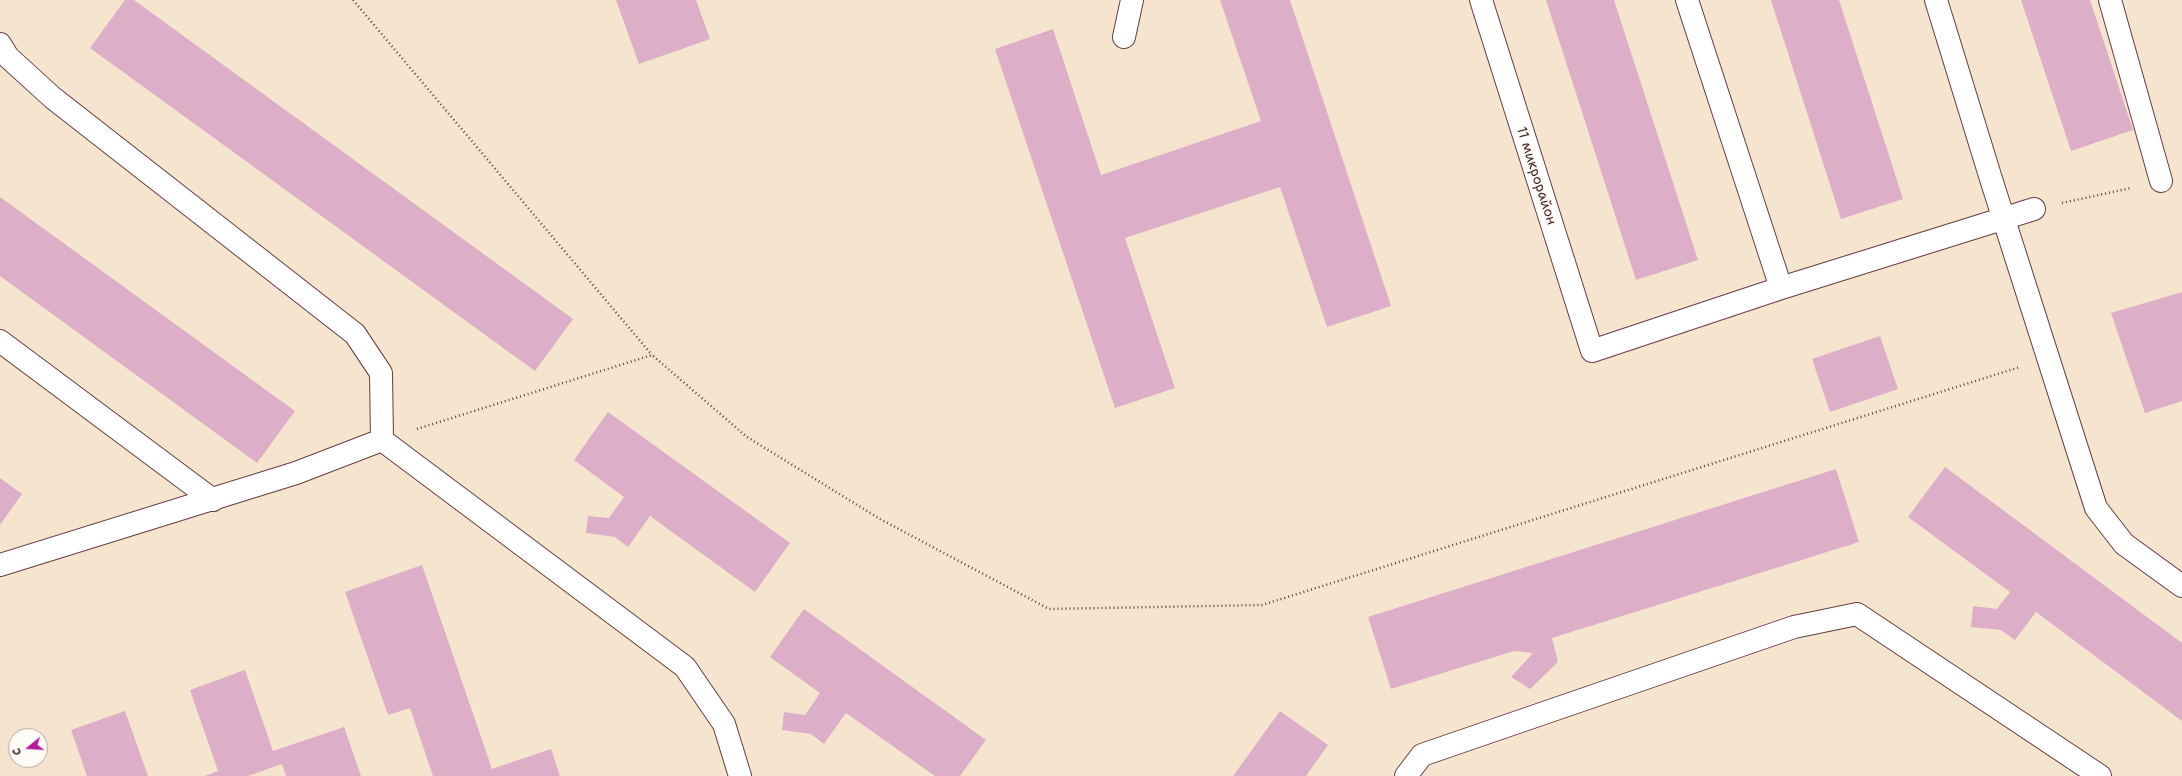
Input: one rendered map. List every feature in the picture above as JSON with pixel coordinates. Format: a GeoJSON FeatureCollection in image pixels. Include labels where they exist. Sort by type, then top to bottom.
{"type":"FeatureCollection","features":[{"type":"Feature","properties":{"kind":"lane"},"geometry":{"type":"LineString","coordinates":[[1124,37],[1132,0]]}},
{"type":"Feature","properties":{"kind":"lane","name":"11 микрорайон"},"geometry":{"type":"LineString","coordinates":[[1481,0],[1592,351],[1782,288]]}},
{"type":"Feature","properties":{"kind":"lane"},"geometry":{"type":"LineString","coordinates":[[1687,0],[1782,288],[2034,209]]}},
{"type":"Feature","properties":{"kind":"lane"},"geometry":{"type":"LineString","coordinates":[[1936,0],[1991,179],[2005,218],[2047,359],[2096,508],[2124,544],[2182,586]]}},
{"type":"Feature","properties":{"kind":"lane"},"geometry":{"type":"LineString","coordinates":[[2110,0],[2161,181]]}},
{"type":"Feature","properties":{"kind":"lane"},"geometry":{"type":"LineString","coordinates":[[0,44],[8,57],[53,98],[355,334],[381,373],[382,440]]}},
{"type":"Feature","properties":{"kind":"lane"},"geometry":{"type":"LineString","coordinates":[[0,341],[213,500]]}},
{"type":"Feature","properties":{"kind":"lane"},"geometry":{"type":"LineString","coordinates":[[0,565],[296,473],[382,440]]}},
{"type":"Feature","properties":{"kind":"lane"},"geometry":{"type":"LineString","coordinates":[[382,440],[685,667],[724,724],[740,776]]}},
{"type":"Feature","properties":{"kind":"lane"},"geometry":{"type":"LineString","coordinates":[[1406,776],[1422,755],[1794,627],[1857,614],[2100,776]]}},
{"type":"Feature","properties":{"kind":"path"},"geometry":{"type":"LineString","coordinates":[[353,0],[652,355],[747,437],[880,519],[1049,609],[1262,605],[2047,359]]}},
{"type":"Feature","properties":{"kind":"path"},"geometry":{"type":"LineString","coordinates":[[2034,209],[2161,181]]}},
{"type":"Feature","properties":{"kind":"path"},"geometry":{"type":"LineString","coordinates":[[382,440],[652,355]]}},
{"type":"Feature","properties":{"kind":"building"},"geometry":{"type":"Polygon","coordinates":[[[125,0],[134,0],[573,319],[535,371],[90,48],[125,0]]]}},
{"type":"Feature","properties":{"kind":"building"},"geometry":{"type":"Polygon","coordinates":[[[616,0],[696,0],[710,39],[639,64],[616,0]]]}},
{"type":"Feature","properties":{"kind":"building"},"geometry":{"type":"Polygon","coordinates":[[[1220,0],[1290,0],[1391,306],[1327,327],[1280,187],[1125,238],[1175,388],[1115,408],[995,49],[1053,29],[1101,175],[1261,121],[1220,0]]]}},
{"type":"Feature","properties":{"kind":"building"},"geometry":{"type":"Polygon","coordinates":[[[1546,0],[1614,0],[1698,260],[1636,280],[1546,0]]]}},
{"type":"Feature","properties":{"kind":"building"},"geometry":{"type":"Polygon","coordinates":[[[1771,0],[1839,0],[1903,199],[1841,219],[1771,0]]]}},
{"type":"Feature","properties":{"kind":"building"},"geometry":{"type":"Polygon","coordinates":[[[2021,0],[2090,0],[2133,130],[2071,151],[2021,0]]]}},
{"type":"Feature","properties":{"kind":"building"},"geometry":{"type":"Polygon","coordinates":[[[0,197],[295,411],[257,463],[0,276],[0,197]]]}},
{"type":"Feature","properties":{"kind":"building"},"geometry":{"type":"Polygon","coordinates":[[[2182,292],[2182,401],[2145,413],[2111,313],[2182,292]]]}},
{"type":"Feature","properties":{"kind":"building"},"geometry":{"type":"Polygon","coordinates":[[[1880,336],[1898,389],[1830,412],[1812,359],[1880,336]]]}},
{"type":"Feature","properties":{"kind":"building"},"geometry":{"type":"Polygon","coordinates":[[[608,412],[790,543],[755,592],[650,516],[628,547],[615,537],[586,533],[588,516],[609,518],[624,497],[574,460],[608,412]]]}},
{"type":"Feature","properties":{"kind":"building"},"geometry":{"type":"Polygon","coordinates":[[[1945,467],[2182,643],[2182,721],[2036,612],[2015,640],[2001,630],[1971,627],[1973,606],[1997,609],[2010,592],[1908,517],[1945,467]]]}},
{"type":"Feature","properties":{"kind":"building"},"geometry":{"type":"Polygon","coordinates":[[[1836,469],[1859,542],[1552,638],[1558,662],[1530,689],[1511,677],[1533,653],[1514,651],[1391,689],[1368,617],[1836,469]]]}},
{"type":"Feature","properties":{"kind":"building"},"geometry":{"type":"Polygon","coordinates":[[[0,478],[22,494],[0,525],[0,478]]]}},
{"type":"Feature","properties":{"kind":"building"},"geometry":{"type":"Polygon","coordinates":[[[422,565],[492,769],[551,749],[560,776],[433,776],[410,708],[388,715],[345,592],[422,565]]]}},
{"type":"Feature","properties":{"kind":"building"},"geometry":{"type":"Polygon","coordinates":[[[804,609],[986,740],[960,776],[935,776],[846,713],[824,744],[811,734],[782,730],[784,712],[805,715],[820,693],[770,657],[804,609]]]}},
{"type":"Feature","properties":{"kind":"building"},"geometry":{"type":"Polygon","coordinates":[[[245,670],[273,751],[344,727],[361,776],[286,776],[282,764],[248,776],[205,776],[218,771],[190,690],[245,670]]]}},
{"type":"Feature","properties":{"kind":"building"},"geometry":{"type":"Polygon","coordinates":[[[125,711],[148,776],[87,776],[71,730],[125,711]]]}},
{"type":"Feature","properties":{"kind":"building"},"geometry":{"type":"Polygon","coordinates":[[[1280,711],[1328,745],[1306,776],[1233,776],[1280,711]]]}}]}
